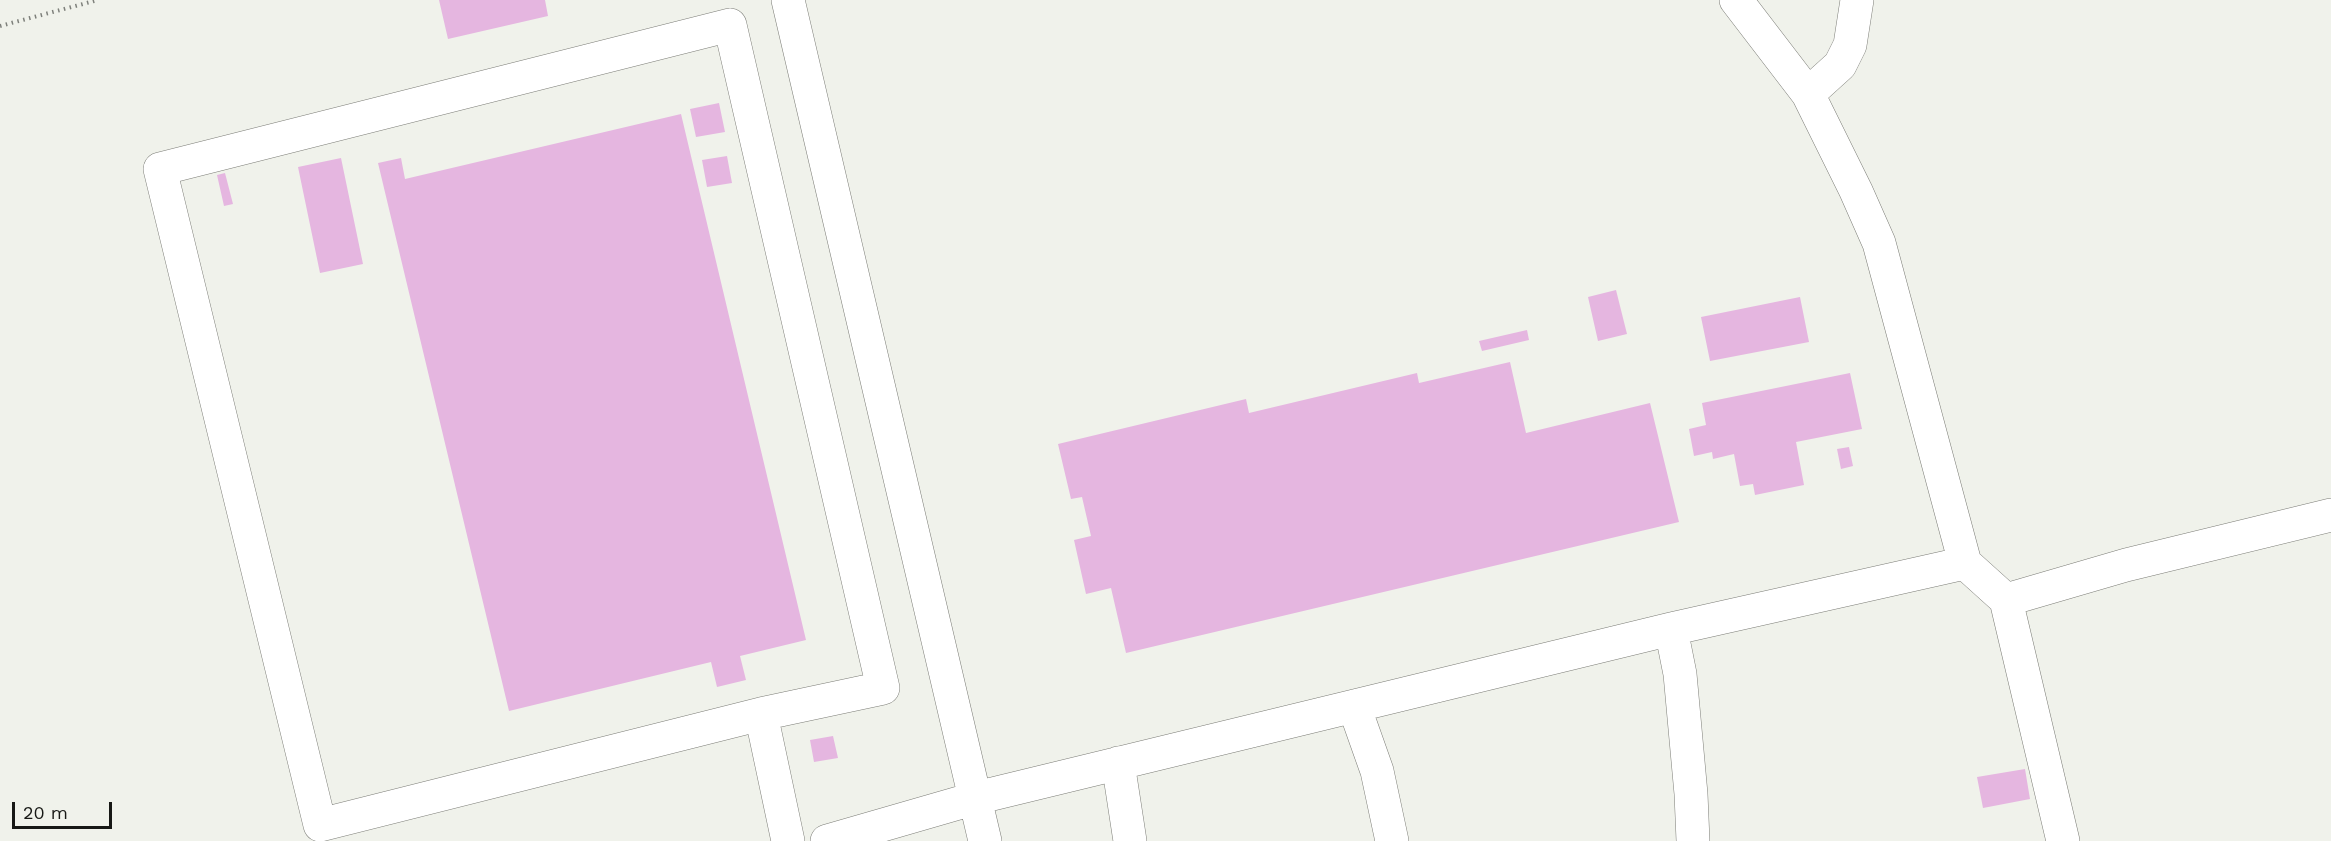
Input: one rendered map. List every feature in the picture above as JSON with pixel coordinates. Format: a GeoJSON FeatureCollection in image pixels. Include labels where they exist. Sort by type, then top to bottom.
{"type":"FeatureCollection","features":[{"type":"Feature","properties":{"kind":"street"},"geometry":{"type":"LineString","coordinates":[[788,0],[985,841]]}},
{"type":"Feature","properties":{"kind":"street"},"geometry":{"type":"LineString","coordinates":[[1736,0],[1808,94],[1879,243],[1965,563],[2006,600],[2063,841]]}},
{"type":"Feature","properties":{"kind":"street"},"geometry":{"type":"LineString","coordinates":[[1808,94],[1840,65],[1850,45],[1857,0]]}},
{"type":"Feature","properties":{"kind":"street"},"geometry":{"type":"LineString","coordinates":[[730,25],[883,688],[761,714],[320,825],[160,169],[730,25]]}},
{"type":"Feature","properties":{"kind":"street"},"geometry":{"type":"LineString","coordinates":[[2006,600],[2126,565],[2331,515]]}},
{"type":"Feature","properties":{"kind":"street"},"geometry":{"type":"LineString","coordinates":[[827,841],[976,798],[1671,629],[1965,563]]}},
{"type":"Feature","properties":{"kind":"street"},"geometry":{"type":"LineString","coordinates":[[1671,629],[1680,674],[1693,841]]}},
{"type":"Feature","properties":{"kind":"street"},"geometry":{"type":"LineString","coordinates":[[1354,706],[1377,771],[1392,841]]}},
{"type":"Feature","properties":{"kind":"street"},"geometry":{"type":"LineString","coordinates":[[761,714],[788,841]]}},
{"type":"Feature","properties":{"kind":"street"},"geometry":{"type":"LineString","coordinates":[[1118,764],[1130,841]]}},
{"type":"Feature","properties":{"kind":"path"},"geometry":{"type":"LineString","coordinates":[[0,26],[98,0]]}},
{"type":"Feature","properties":{"kind":"building"},"geometry":{"type":"Polygon","coordinates":[[[439,0],[545,0],[548,16],[448,39],[439,0]]]}},
{"type":"Feature","properties":{"kind":"building"},"geometry":{"type":"Polygon","coordinates":[[[719,103],[725,132],[696,137],[690,109],[719,103]]]}},
{"type":"Feature","properties":{"kind":"building"},"geometry":{"type":"Polygon","coordinates":[[[681,114],[806,640],[740,656],[746,680],[717,687],[711,662],[509,711],[378,163],[401,158],[405,179],[681,114]]]}},
{"type":"Feature","properties":{"kind":"building"},"geometry":{"type":"Polygon","coordinates":[[[727,156],[732,183],[707,187],[702,160],[727,156]]]}},
{"type":"Feature","properties":{"kind":"building"},"geometry":{"type":"Polygon","coordinates":[[[341,158],[363,264],[320,273],[298,167],[341,158]]]}},
{"type":"Feature","properties":{"kind":"building"},"geometry":{"type":"Polygon","coordinates":[[[225,173],[233,204],[224,206],[217,175],[225,173]]]}},
{"type":"Feature","properties":{"kind":"building"},"geometry":{"type":"Polygon","coordinates":[[[1616,290],[1627,334],[1598,341],[1588,297],[1616,290]]]}},
{"type":"Feature","properties":{"kind":"building"},"geometry":{"type":"Polygon","coordinates":[[[1800,297],[1809,342],[1710,361],[1701,317],[1800,297]]]}},
{"type":"Feature","properties":{"kind":"building"},"geometry":{"type":"Polygon","coordinates":[[[1527,330],[1529,340],[1482,351],[1479,341],[1527,330]]]}},
{"type":"Feature","properties":{"kind":"building"},"geometry":{"type":"Polygon","coordinates":[[[1510,362],[1526,433],[1650,403],[1679,522],[1126,653],[1111,588],[1086,594],[1074,540],[1091,536],[1082,497],[1071,499],[1058,444],[1246,399],[1249,413],[1417,373],[1419,383],[1510,362]]]}},
{"type":"Feature","properties":{"kind":"building"},"geometry":{"type":"Polygon","coordinates":[[[1850,373],[1862,429],[1796,442],[1804,485],[1755,495],[1753,484],[1740,486],[1734,454],[1713,459],[1712,452],[1694,456],[1689,429],[1706,425],[1702,403],[1850,373]]]}},
{"type":"Feature","properties":{"kind":"building"},"geometry":{"type":"Polygon","coordinates":[[[1849,447],[1853,466],[1841,469],[1837,449],[1849,447]]]}},
{"type":"Feature","properties":{"kind":"building"},"geometry":{"type":"Polygon","coordinates":[[[833,736],[838,758],[814,762],[810,740],[833,736]]]}},
{"type":"Feature","properties":{"kind":"building"},"geometry":{"type":"Polygon","coordinates":[[[2025,769],[2030,799],[1983,808],[1977,777],[2025,769]]]}}]}
